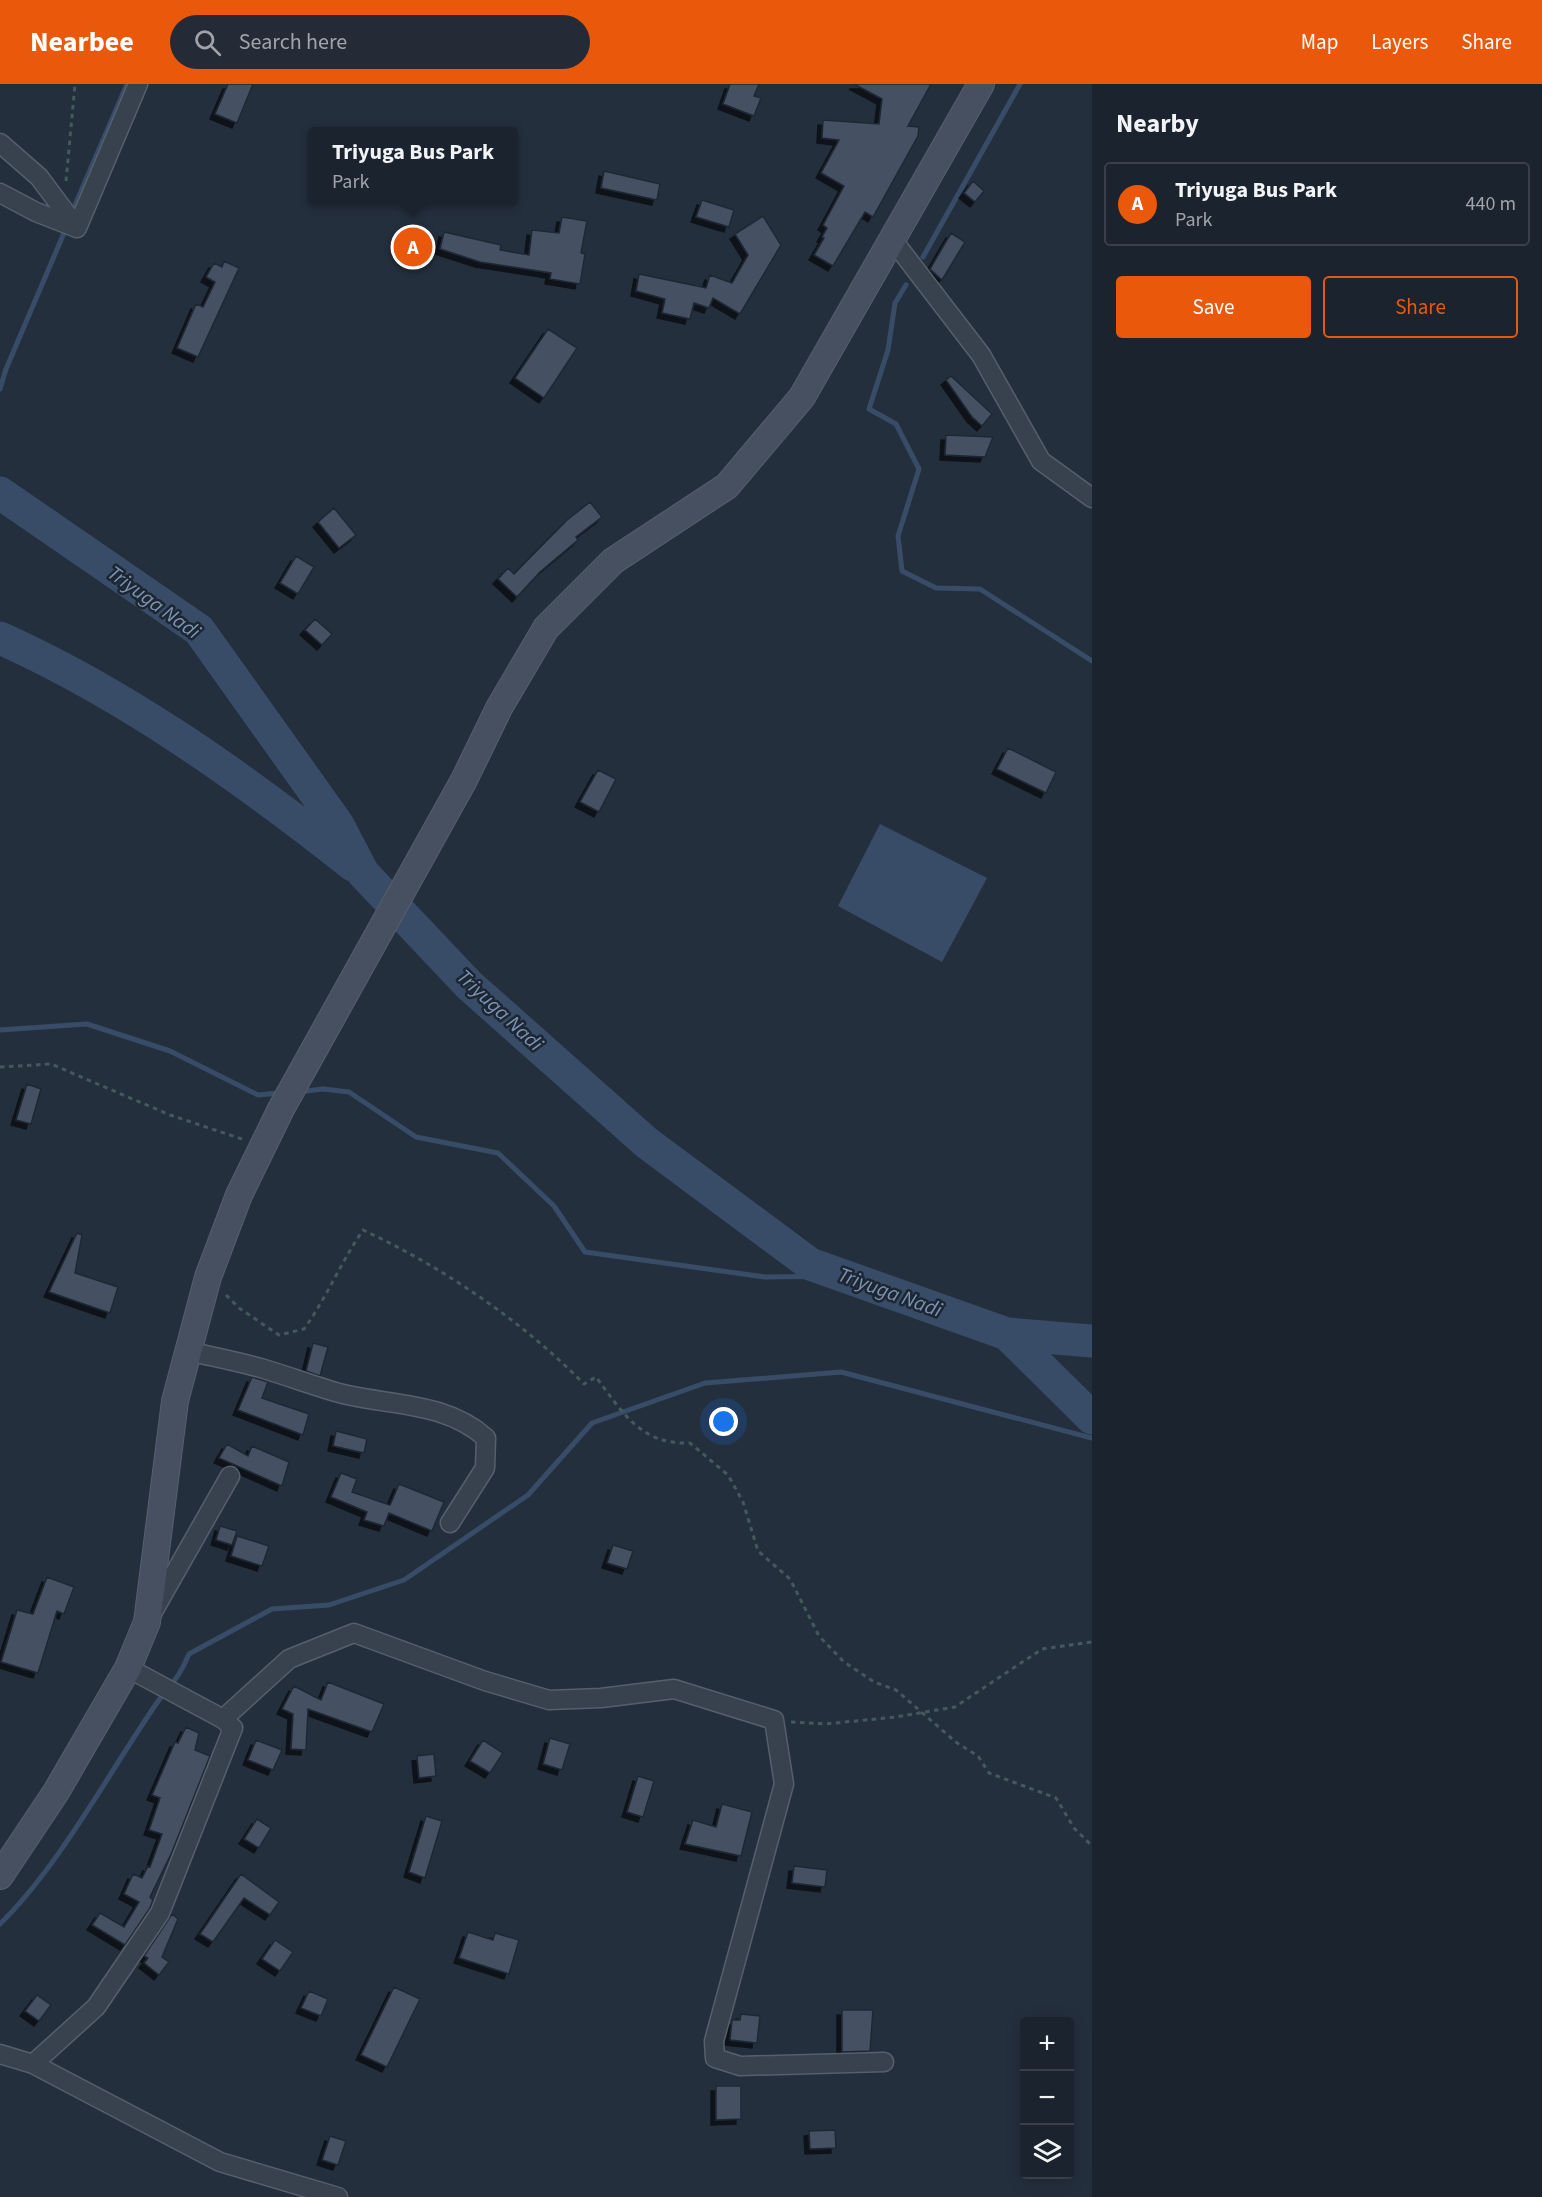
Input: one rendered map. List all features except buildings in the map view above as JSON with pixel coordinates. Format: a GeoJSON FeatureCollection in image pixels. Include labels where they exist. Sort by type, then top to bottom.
{"type":"FeatureCollection","features":[{"type":"Feature","properties":{"kind":"main road"},"geometry":{"type":"LineString","coordinates":[[0,1875],[56,1792],[128,1668],[147,1622],[175,1401],[208,1277],[239,1195],[281,1109],[464,780],[500,708],[546,628],[613,561],[727,486],[802,397],[981,84]]}},
{"type":"Feature","properties":{"kind":"street"},"geometry":{"type":"LineString","coordinates":[[77,228],[138,84]]}},
{"type":"Feature","properties":{"kind":"street"},"geometry":{"type":"LineString","coordinates":[[0,143],[39,177],[77,228]]}},
{"type":"Feature","properties":{"kind":"street"},"geometry":{"type":"LineString","coordinates":[[0,193],[36,212],[77,228]]}},
{"type":"Feature","properties":{"kind":"street"},"geometry":{"type":"LineString","coordinates":[[892,239],[981,356],[1041,461],[1092,498]]}},
{"type":"Feature","properties":{"kind":"street"},"geometry":{"type":"LineString","coordinates":[[188,1351],[265,1369],[297,1382],[347,1394],[425,1407],[473,1426],[486,1438],[485,1468],[450,1523]]}},
{"type":"Feature","properties":{"kind":"street"},"geometry":{"type":"LineString","coordinates":[[147,1622],[230,1476]]}},
{"type":"Feature","properties":{"kind":"street"},"geometry":{"type":"LineString","coordinates":[[223,1719],[289,1659],[354,1633],[485,1682],[549,1700],[601,1698],[674,1689],[774,1720],[784,1784],[714,2041],[714,2058],[740,2066],[884,2062]]}},
{"type":"Feature","properties":{"kind":"street"},"geometry":{"type":"LineString","coordinates":[[33,2064],[96,2007],[160,1913],[233,1728],[223,1719],[128,1668]]}},
{"type":"Feature","properties":{"kind":"street"},"geometry":{"type":"LineString","coordinates":[[0,2054],[33,2064],[220,2162],[338,2197]]}},
{"type":"Feature","properties":{"kind":"path"},"geometry":{"type":"LineString","coordinates":[[63,209],[75,84]]}},
{"type":"Feature","properties":{"kind":"path"},"geometry":{"type":"LineString","coordinates":[[0,1067],[51,1064],[170,1115],[238,1138],[261,1150]]}},
{"type":"Feature","properties":{"kind":"path"},"geometry":{"type":"LineString","coordinates":[[208,1277],[239,1308],[279,1335],[304,1329],[324,1302],[344,1259],[363,1230],[393,1244],[459,1282],[514,1321],[584,1384],[596,1377],[622,1412],[648,1436],[672,1444],[690,1443],[728,1475],[743,1502],[758,1551],[790,1579],[819,1636],[844,1662],[874,1682],[896,1690],[957,1743],[978,1756],[989,1773],[1056,1798],[1074,1828],[1092,1846]]}},
{"type":"Feature","properties":{"kind":"path"},"geometry":{"type":"LineString","coordinates":[[774,1720],[825,1724],[955,1707],[1042,1649],[1092,1642]]}},
{"type":"Feature","properties":{"kind":"water"},"geometry":{"type":"Polygon","coordinates":[[[880,824],[987,878],[942,962],[838,906],[880,824]]]}},
{"type":"Feature","properties":{"kind":"waterway"},"geometry":{"type":"LineString","coordinates":[[72,212],[127,84]]}},
{"type":"Feature","properties":{"kind":"waterway"},"geometry":{"type":"LineString","coordinates":[[923,257],[1020,84]]}},
{"type":"Feature","properties":{"kind":"waterway"},"geometry":{"type":"LineString","coordinates":[[0,389],[6,369],[64,233]]}},
{"type":"Feature","properties":{"kind":"waterway"},"geometry":{"type":"LineString","coordinates":[[906,285],[895,303],[888,350],[869,409],[896,424],[919,469],[898,536],[902,571],[936,588],[980,589],[1092,661]]}},
{"type":"Feature","properties":{"kind":"waterway","name":"Triyuga Nadi"},"geometry":{"type":"LineString","coordinates":[[0,493],[199,630],[338,825],[363,873],[469,985],[647,1143],[810,1264],[1007,1334],[1092,1418]]}},
{"type":"Feature","properties":{"kind":"waterway"},"geometry":{"type":"LineString","coordinates":[[0,638],[93,685],[139,712],[227,770],[353,865]]}},
{"type":"Feature","properties":{"kind":"waterway"},"geometry":{"type":"LineString","coordinates":[[0,1030],[87,1024],[170,1051],[258,1095],[280,1093]]}},
{"type":"Feature","properties":{"kind":"waterway"},"geometry":{"type":"LineString","coordinates":[[298,1092],[323,1089],[349,1092],[416,1137],[498,1153],[554,1206],[585,1252],[765,1277],[845,1276]]}},
{"type":"Feature","properties":{"kind":"waterway"},"geometry":{"type":"LineString","coordinates":[[1007,1334],[1092,1341]]}},
{"type":"Feature","properties":{"kind":"waterway"},"geometry":{"type":"LineString","coordinates":[[0,1924],[22,1901],[82,1820],[154,1707],[177,1677],[189,1654],[272,1609],[329,1605],[404,1580],[528,1495],[592,1423],[705,1383],[841,1372],[1092,1438]]}},
{"type":"Feature","properties":{"kind":"place","name":"Triyuga Bus Park"},"geometry":{"type":"Point","coordinates":[413,247]}}]}
